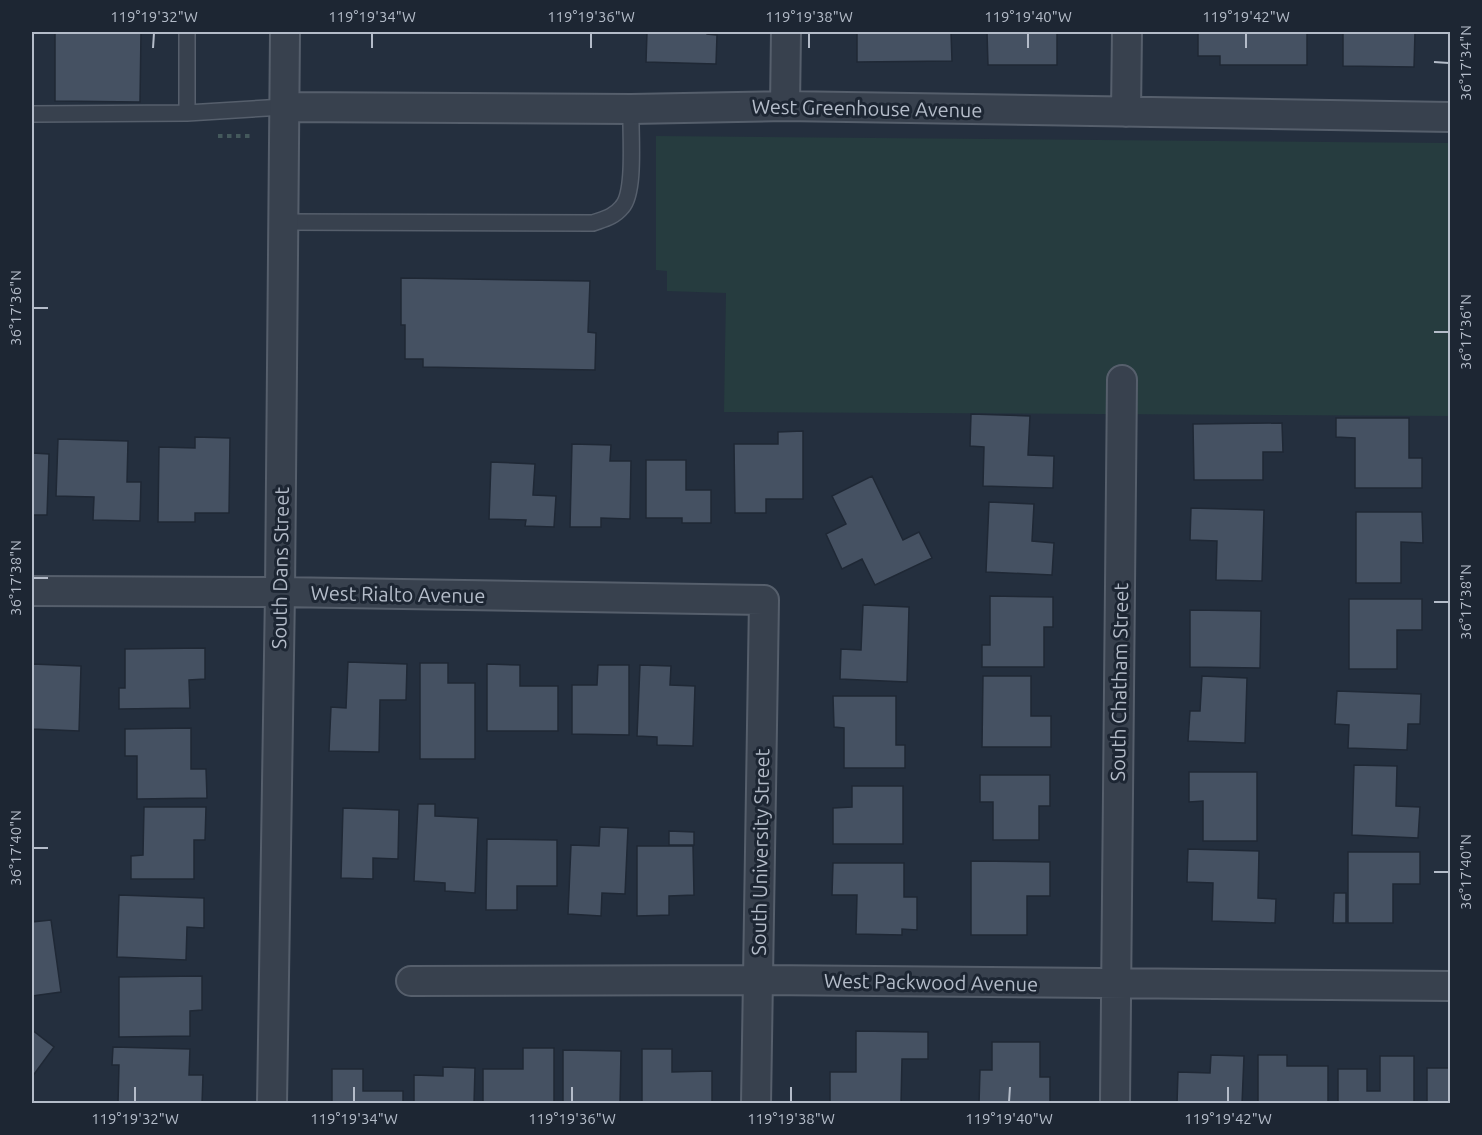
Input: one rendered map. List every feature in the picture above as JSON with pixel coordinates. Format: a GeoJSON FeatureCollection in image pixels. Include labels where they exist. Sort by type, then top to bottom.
{"type":"FeatureCollection","features":[{"type":"Feature","properties":{"kind":"street","name":"South Dans Street"},"geometry":{"type":"LineString","coordinates":[[272,1104],[285,32]]}},
{"type":"Feature","properties":{"kind":"street"},"geometry":{"type":"LineString","coordinates":[[785,106],[786,32]]}},
{"type":"Feature","properties":{"kind":"street"},"geometry":{"type":"LineString","coordinates":[[1126,112],[1127,32]]}},
{"type":"Feature","properties":{"kind":"street","name":"West Greenhouse Avenue"},"geometry":{"type":"LineString","coordinates":[[284,107],[631,109],[785,106],[1450,117]]}},
{"type":"Feature","properties":{"kind":"street","name":"South Chatham Street"},"geometry":{"type":"LineString","coordinates":[[1115,1104],[1122,380]]}},
{"type":"Feature","properties":{"kind":"street","name":"West Rialto Avenue"},"geometry":{"type":"LineString","coordinates":[[32,591],[280,592],[764,600]]}},
{"type":"Feature","properties":{"kind":"street","name":"South University Street"},"geometry":{"type":"LineString","coordinates":[[756,1104],[764,600]]}},
{"type":"Feature","properties":{"kind":"street","name":"West Packwood Avenue"},"geometry":{"type":"LineString","coordinates":[[411,981],[758,980],[1450,986]]}},
{"type":"Feature","properties":{"kind":"lane"},"geometry":{"type":"LineString","coordinates":[[187,32],[187,114]]}},
{"type":"Feature","properties":{"kind":"lane"},"geometry":{"type":"LineString","coordinates":[[32,114],[187,114],[284,107]]}},
{"type":"Feature","properties":{"kind":"lane"},"geometry":{"type":"LineString","coordinates":[[284,222],[593,223],[606,219],[615,215],[624,206],[629,196],[631,109]]}},
{"type":"Feature","properties":{"kind":"green space"},"geometry":{"type":"Polygon","coordinates":[[[656,136],[1450,143],[1450,416],[724,412],[726,293],[667,291],[667,271],[656,270],[656,136]]]}},
{"type":"Feature","properties":{"kind":"building"},"geometry":{"type":"Polygon","coordinates":[[[55,32],[141,32],[140,102],[55,101],[55,32]]]}},
{"type":"Feature","properties":{"kind":"building"},"geometry":{"type":"Polygon","coordinates":[[[647,32],[707,32],[707,34],[717,35],[716,64],[646,62],[647,32]]]}},
{"type":"Feature","properties":{"kind":"building"},"geometry":{"type":"Polygon","coordinates":[[[857,32],[951,32],[952,61],[857,62],[857,32]]]}},
{"type":"Feature","properties":{"kind":"building"},"geometry":{"type":"Polygon","coordinates":[[[987,32],[1057,32],[1057,65],[988,65],[987,32]]]}},
{"type":"Feature","properties":{"kind":"building"},"geometry":{"type":"Polygon","coordinates":[[[1198,32],[1307,32],[1307,65],[1220,65],[1220,56],[1198,56],[1198,32]]]}},
{"type":"Feature","properties":{"kind":"building"},"geometry":{"type":"Polygon","coordinates":[[[1343,32],[1415,32],[1414,67],[1343,66],[1343,32]]]}},
{"type":"Feature","properties":{"kind":"building"},"geometry":{"type":"Polygon","coordinates":[[[401,278],[590,281],[588,332],[596,333],[595,370],[423,367],[423,359],[405,359],[405,325],[401,325],[401,278]]]}},
{"type":"Feature","properties":{"kind":"building"},"geometry":{"type":"Polygon","coordinates":[[[971,414],[1030,416],[1028,455],[1054,456],[1053,488],[983,486],[984,447],[970,446],[971,414]]]}},
{"type":"Feature","properties":{"kind":"building"},"geometry":{"type":"Polygon","coordinates":[[[1336,418],[1409,418],[1409,458],[1422,458],[1422,488],[1355,488],[1355,438],[1336,437],[1336,418]]]}},
{"type":"Feature","properties":{"kind":"building"},"geometry":{"type":"Polygon","coordinates":[[[1282,423],[1283,452],[1263,452],[1263,480],[1194,480],[1193,424],[1282,423]]]}},
{"type":"Feature","properties":{"kind":"building"},"geometry":{"type":"Polygon","coordinates":[[[803,431],[803,499],[766,499],[766,513],[735,513],[734,444],[778,444],[778,432],[803,431]]]}},
{"type":"Feature","properties":{"kind":"building"},"geometry":{"type":"Polygon","coordinates":[[[195,437],[230,438],[229,513],[195,513],[195,522],[158,522],[159,447],[195,448],[195,437]]]}},
{"type":"Feature","properties":{"kind":"building"},"geometry":{"type":"Polygon","coordinates":[[[58,439],[128,441],[127,482],[141,482],[140,521],[93,520],[94,497],[56,496],[58,439]]]}},
{"type":"Feature","properties":{"kind":"building"},"geometry":{"type":"Polygon","coordinates":[[[572,444],[611,445],[610,461],[631,461],[630,519],[601,518],[601,527],[570,527],[572,444]]]}},
{"type":"Feature","properties":{"kind":"building"},"geometry":{"type":"Polygon","coordinates":[[[32,453],[49,454],[47,515],[32,515],[32,453]]]}},
{"type":"Feature","properties":{"kind":"building"},"geometry":{"type":"Polygon","coordinates":[[[646,460],[686,460],[686,490],[711,490],[711,523],[682,523],[682,518],[646,518],[646,460]]]}},
{"type":"Feature","properties":{"kind":"building"},"geometry":{"type":"Polygon","coordinates":[[[491,462],[535,464],[533,495],[556,496],[554,527],[525,526],[526,520],[489,519],[491,462]]]}},
{"type":"Feature","properties":{"kind":"building"},"geometry":{"type":"Polygon","coordinates":[[[872,476],[903,540],[919,532],[932,558],[875,585],[862,559],[842,569],[826,534],[846,524],[832,496],[872,476]]]}},
{"type":"Feature","properties":{"kind":"building"},"geometry":{"type":"Polygon","coordinates":[[[989,502],[1034,504],[1032,541],[1054,543],[1052,575],[986,572],[989,502]]]}},
{"type":"Feature","properties":{"kind":"building"},"geometry":{"type":"Polygon","coordinates":[[[1191,508],[1264,510],[1262,581],[1216,580],[1217,541],[1190,540],[1191,508]]]}},
{"type":"Feature","properties":{"kind":"building"},"geometry":{"type":"Polygon","coordinates":[[[1356,512],[1422,512],[1423,543],[1401,542],[1401,583],[1356,583],[1356,512]]]}},
{"type":"Feature","properties":{"kind":"building"},"geometry":{"type":"Polygon","coordinates":[[[990,596],[1053,597],[1053,627],[1044,627],[1044,667],[982,667],[982,645],[990,645],[990,596]]]}},
{"type":"Feature","properties":{"kind":"building"},"geometry":{"type":"Polygon","coordinates":[[[1349,599],[1422,599],[1422,630],[1397,630],[1397,669],[1349,669],[1349,599]]]}},
{"type":"Feature","properties":{"kind":"building"},"geometry":{"type":"Polygon","coordinates":[[[863,605],[909,607],[907,682],[840,679],[841,649],[861,650],[863,605]]]}},
{"type":"Feature","properties":{"kind":"building"},"geometry":{"type":"Polygon","coordinates":[[[1190,610],[1261,611],[1260,668],[1190,667],[1190,610]]]}},
{"type":"Feature","properties":{"kind":"building"},"geometry":{"type":"Polygon","coordinates":[[[205,648],[205,679],[189,680],[190,708],[119,709],[119,688],[125,688],[125,649],[205,648]]]}},
{"type":"Feature","properties":{"kind":"building"},"geometry":{"type":"Polygon","coordinates":[[[348,662],[407,664],[406,700],[380,700],[379,752],[329,751],[331,707],[346,708],[348,662]]]}},
{"type":"Feature","properties":{"kind":"building"},"geometry":{"type":"Polygon","coordinates":[[[420,663],[448,663],[448,683],[475,683],[475,759],[420,759],[420,663]]]}},
{"type":"Feature","properties":{"kind":"building"},"geometry":{"type":"Polygon","coordinates":[[[32,664],[81,666],[79,731],[32,729],[32,664]]]}},
{"type":"Feature","properties":{"kind":"building"},"geometry":{"type":"Polygon","coordinates":[[[487,664],[520,665],[520,686],[558,686],[558,731],[487,731],[487,664]]]}},
{"type":"Feature","properties":{"kind":"building"},"geometry":{"type":"Polygon","coordinates":[[[598,665],[629,665],[629,735],[572,734],[572,685],[597,685],[598,665]]]}},
{"type":"Feature","properties":{"kind":"building"},"geometry":{"type":"Polygon","coordinates":[[[640,665],[671,666],[670,685],[695,686],[693,746],[657,745],[657,737],[637,736],[640,665]]]}},
{"type":"Feature","properties":{"kind":"building"},"geometry":{"type":"Polygon","coordinates":[[[983,676],[1031,676],[1031,716],[1051,716],[1051,747],[982,747],[983,676]]]}},
{"type":"Feature","properties":{"kind":"building"},"geometry":{"type":"Polygon","coordinates":[[[1202,676],[1247,678],[1245,743],[1188,741],[1190,711],[1200,711],[1202,676]]]}},
{"type":"Feature","properties":{"kind":"building"},"geometry":{"type":"Polygon","coordinates":[[[1337,691],[1421,694],[1420,724],[1408,724],[1407,750],[1348,748],[1349,725],[1335,724],[1337,691]]]}},
{"type":"Feature","properties":{"kind":"building"},"geometry":{"type":"Polygon","coordinates":[[[833,696],[896,696],[896,745],[905,745],[905,768],[844,768],[844,728],[834,727],[833,696]]]}},
{"type":"Feature","properties":{"kind":"building"},"geometry":{"type":"Polygon","coordinates":[[[191,728],[191,769],[206,769],[207,798],[137,799],[137,756],[125,756],[125,729],[191,728]]]}},
{"type":"Feature","properties":{"kind":"building"},"geometry":{"type":"Polygon","coordinates":[[[1354,765],[1397,766],[1396,806],[1420,807],[1418,838],[1352,835],[1354,765]]]}},
{"type":"Feature","properties":{"kind":"building"},"geometry":{"type":"Polygon","coordinates":[[[1189,772],[1257,772],[1257,841],[1203,841],[1203,801],[1189,802],[1189,772]]]}},
{"type":"Feature","properties":{"kind":"building"},"geometry":{"type":"Polygon","coordinates":[[[980,775],[1050,775],[1050,806],[1039,806],[1039,840],[993,840],[993,802],[980,802],[980,775]]]}},
{"type":"Feature","properties":{"kind":"building"},"geometry":{"type":"Polygon","coordinates":[[[852,786],[903,786],[903,844],[833,844],[833,808],[852,807],[852,786]]]}},
{"type":"Feature","properties":{"kind":"building"},"geometry":{"type":"Polygon","coordinates":[[[418,804],[435,804],[435,816],[478,818],[475,893],[445,891],[445,883],[414,881],[418,804]]]}},
{"type":"Feature","properties":{"kind":"building"},"geometry":{"type":"Polygon","coordinates":[[[144,807],[206,807],[205,840],[194,840],[194,879],[131,879],[131,856],[143,855],[144,807]]]}},
{"type":"Feature","properties":{"kind":"building"},"geometry":{"type":"Polygon","coordinates":[[[343,808],[399,810],[398,859],[373,858],[373,879],[341,878],[343,808]]]}},
{"type":"Feature","properties":{"kind":"building"},"geometry":{"type":"Polygon","coordinates":[[[600,827],[628,828],[625,894],[602,893],[601,916],[568,914],[571,845],[599,846],[600,827]]]}},
{"type":"Feature","properties":{"kind":"building"},"geometry":{"type":"Polygon","coordinates":[[[669,831],[694,832],[694,845],[669,845],[669,831]]]}},
{"type":"Feature","properties":{"kind":"building"},"geometry":{"type":"Polygon","coordinates":[[[487,839],[557,840],[557,886],[517,886],[517,910],[486,910],[487,839]]]}},
{"type":"Feature","properties":{"kind":"building"},"geometry":{"type":"Polygon","coordinates":[[[637,846],[693,846],[694,895],[669,896],[669,915],[637,916],[637,846]]]}},
{"type":"Feature","properties":{"kind":"building"},"geometry":{"type":"Polygon","coordinates":[[[1188,849],[1259,851],[1258,898],[1276,899],[1275,923],[1212,921],[1213,883],[1187,882],[1188,849]]]}},
{"type":"Feature","properties":{"kind":"building"},"geometry":{"type":"Polygon","coordinates":[[[1348,852],[1420,852],[1420,884],[1393,884],[1393,923],[1348,923],[1348,852]]]}},
{"type":"Feature","properties":{"kind":"building"},"geometry":{"type":"Polygon","coordinates":[[[971,861],[1050,862],[1050,896],[1027,896],[1027,935],[971,935],[971,861]]]}},
{"type":"Feature","properties":{"kind":"building"},"geometry":{"type":"Polygon","coordinates":[[[833,863],[904,863],[904,897],[917,897],[917,930],[902,929],[902,935],[856,934],[857,895],[832,895],[833,863]]]}},
{"type":"Feature","properties":{"kind":"building"},"geometry":{"type":"Polygon","coordinates":[[[1334,893],[1346,893],[1346,923],[1333,923],[1334,893]]]}},
{"type":"Feature","properties":{"kind":"building"},"geometry":{"type":"Polygon","coordinates":[[[119,895],[204,898],[204,928],[187,927],[186,960],[117,957],[119,895]]]}},
{"type":"Feature","properties":{"kind":"building"},"geometry":{"type":"Polygon","coordinates":[[[51,920],[61,992],[32,996],[32,922],[51,920]]]}},
{"type":"Feature","properties":{"kind":"building"},"geometry":{"type":"Polygon","coordinates":[[[202,976],[202,1010],[190,1011],[190,1036],[119,1037],[119,977],[202,976]]]}},
{"type":"Feature","properties":{"kind":"building"},"geometry":{"type":"Polygon","coordinates":[[[32,1030],[54,1047],[32,1077],[32,1030]]]}},
{"type":"Feature","properties":{"kind":"building"},"geometry":{"type":"Polygon","coordinates":[[[856,1031],[928,1032],[928,1059],[902,1059],[901,1103],[830,1102],[830,1072],[856,1072],[856,1031]]]}},
{"type":"Feature","properties":{"kind":"building"},"geometry":{"type":"Polygon","coordinates":[[[992,1042],[1040,1042],[1040,1077],[1050,1077],[1050,1104],[979,1104],[980,1070],[992,1070],[992,1042]]]}},
{"type":"Feature","properties":{"kind":"building"},"geometry":{"type":"Polygon","coordinates":[[[113,1047],[190,1049],[189,1075],[203,1075],[202,1104],[118,1104],[119,1065],[112,1065],[113,1047]]]}},
{"type":"Feature","properties":{"kind":"building"},"geometry":{"type":"Polygon","coordinates":[[[523,1048],[554,1048],[554,1104],[483,1104],[483,1069],[523,1069],[523,1048]]]}},
{"type":"Feature","properties":{"kind":"building"},"geometry":{"type":"Polygon","coordinates":[[[642,1049],[672,1049],[672,1072],[712,1071],[712,1104],[642,1104],[642,1049]]]}},
{"type":"Feature","properties":{"kind":"building"},"geometry":{"type":"Polygon","coordinates":[[[563,1050],[621,1051],[620,1104],[563,1104],[563,1050]]]}},
{"type":"Feature","properties":{"kind":"building"},"geometry":{"type":"Polygon","coordinates":[[[1211,1055],[1244,1056],[1242,1104],[1177,1104],[1178,1072],[1210,1073],[1211,1055]]]}},
{"type":"Feature","properties":{"kind":"building"},"geometry":{"type":"Polygon","coordinates":[[[1258,1055],[1287,1055],[1287,1066],[1328,1066],[1328,1104],[1258,1104],[1258,1055]]]}},
{"type":"Feature","properties":{"kind":"building"},"geometry":{"type":"Polygon","coordinates":[[[1380,1056],[1414,1056],[1414,1104],[1338,1104],[1338,1069],[1367,1069],[1367,1091],[1380,1091],[1380,1056]]]}},
{"type":"Feature","properties":{"kind":"building"},"geometry":{"type":"Polygon","coordinates":[[[443,1067],[475,1068],[474,1104],[414,1104],[414,1075],[443,1076],[443,1067]]]}},
{"type":"Feature","properties":{"kind":"building"},"geometry":{"type":"Polygon","coordinates":[[[1427,1068],[1450,1068],[1450,1104],[1427,1104],[1427,1068]]]}},
{"type":"Feature","properties":{"kind":"building"},"geometry":{"type":"Polygon","coordinates":[[[332,1069],[363,1069],[363,1091],[403,1091],[403,1104],[332,1104],[332,1069]]]}}]}
